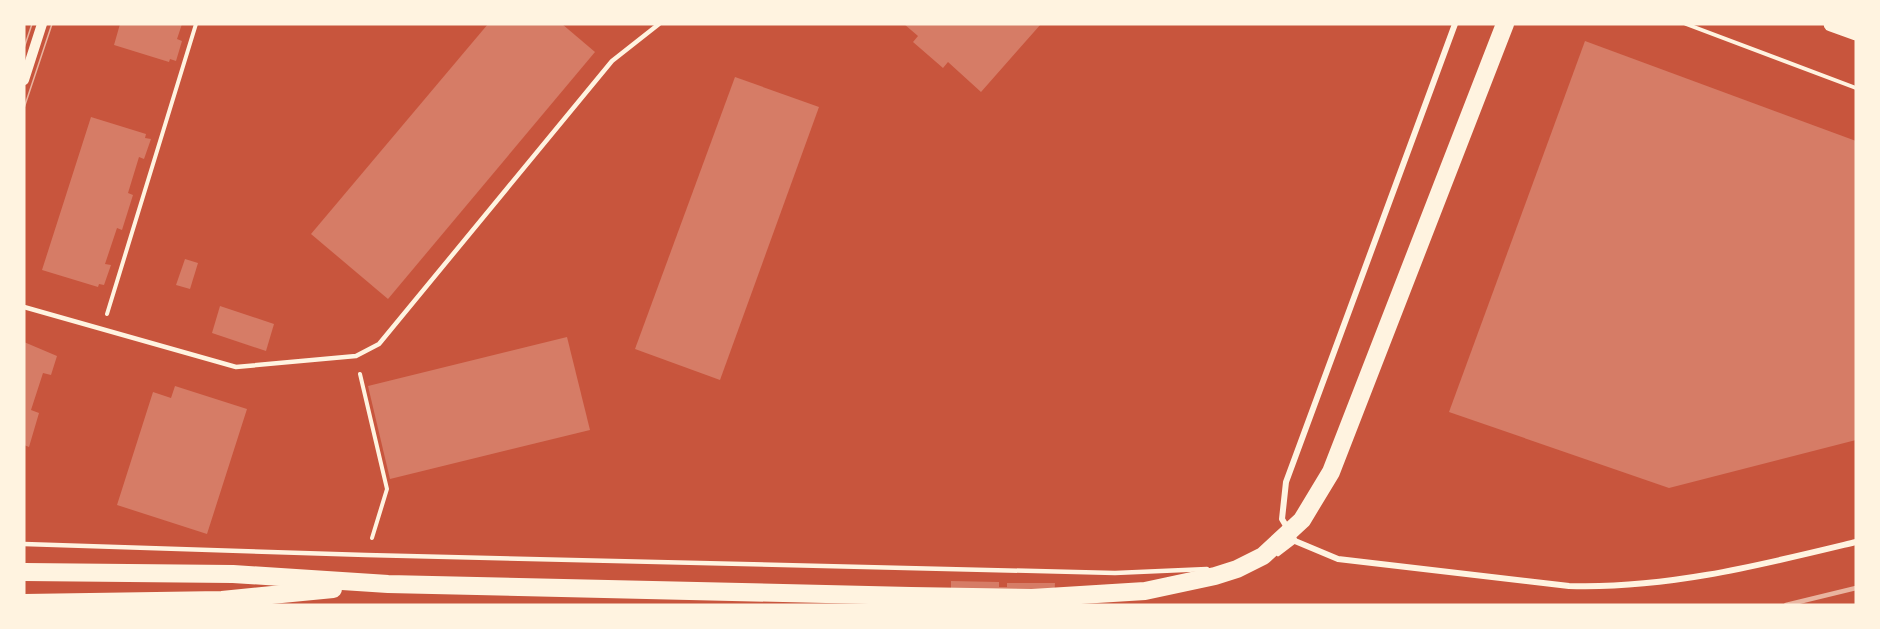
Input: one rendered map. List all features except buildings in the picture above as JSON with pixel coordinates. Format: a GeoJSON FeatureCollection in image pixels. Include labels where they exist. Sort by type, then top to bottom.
{"type":"FeatureCollection","features":[{"type":"Feature","properties":{"kind":"highway"},"geometry":{"type":"LineString","coordinates":[[24,572],[233,574],[388,584],[1032,598],[1145,591],[1237,569],[1263,555],[1290,533],[1316,500],[1331,472],[1505,24]]}},
{"type":"Feature","properties":{"kind":"highway"},"geometry":{"type":"LineString","coordinates":[[24,603],[222,600],[388,584]]}},
{"type":"Feature","properties":{"kind":"main road"},"geometry":{"type":"LineString","coordinates":[[1832,24],[1856,33]]}},
{"type":"Feature","properties":{"kind":"street"},"geometry":{"type":"LineString","coordinates":[[24,80],[42,24]]}},
{"type":"Feature","properties":{"kind":"street"},"geometry":{"type":"LineString","coordinates":[[1455,24],[1286,482],[1282,519],[1295,541],[1338,559],[1569,586],[1607,587],[1646,585],[1738,570],[1856,542]]}},
{"type":"Feature","properties":{"kind":"lane"},"geometry":{"type":"LineString","coordinates":[[24,306],[236,367],[356,356],[379,344],[612,61],[659,24]]}},
{"type":"Feature","properties":{"kind":"lane"},"geometry":{"type":"LineString","coordinates":[[1276,555],[1295,541]]}},
{"type":"Feature","properties":{"kind":"lane"},"geometry":{"type":"LineString","coordinates":[[24,544],[366,555],[1115,573],[1223,568],[1267,562]]}},
{"type":"Feature","properties":{"kind":"path"},"geometry":{"type":"LineString","coordinates":[[102,329],[196,24]]}},
{"type":"Feature","properties":{"kind":"path"},"geometry":{"type":"LineString","coordinates":[[1686,24],[1856,88]]}},
{"type":"Feature","properties":{"kind":"path"},"geometry":{"type":"LineString","coordinates":[[356,356],[387,489],[366,555]]}},
{"type":"Feature","properties":{"kind":"tram line"},"geometry":{"type":"LineString","coordinates":[[24,48],[32,24]]}},
{"type":"Feature","properties":{"kind":"tram line"},"geometry":{"type":"LineString","coordinates":[[24,108],[52,24]]}},
{"type":"Feature","properties":{"kind":"railway"},"geometry":{"type":"LineString","coordinates":[[1786,605],[1856,588]]}}]}
